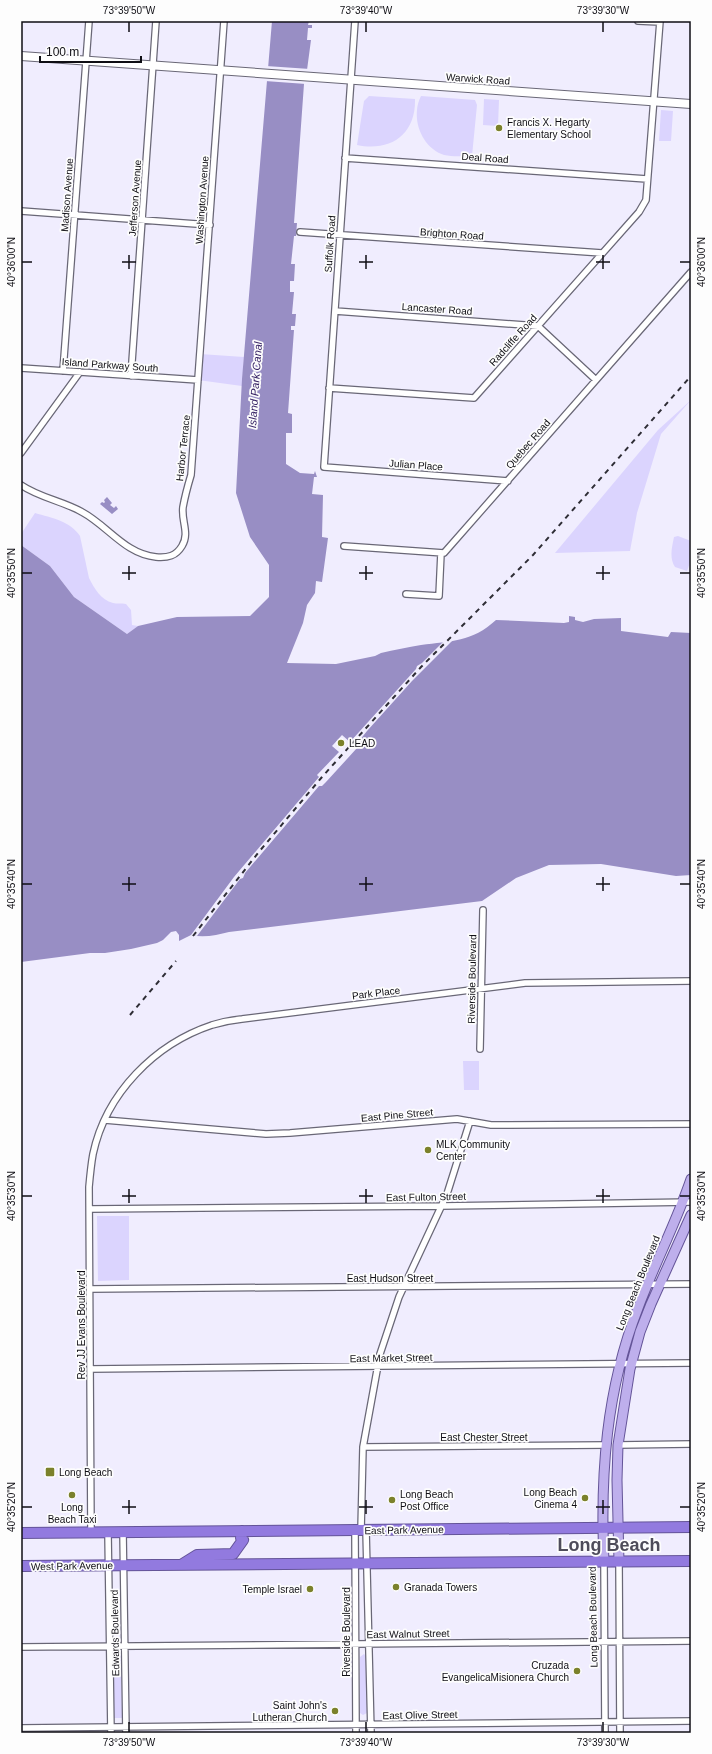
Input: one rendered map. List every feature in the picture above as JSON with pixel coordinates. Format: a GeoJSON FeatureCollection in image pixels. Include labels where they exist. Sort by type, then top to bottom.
{"type":"FeatureCollection","features":[{"type":"Feature","properties":{"kind":"highway","name":"East Park Avenue"},"geometry":{"type":"LineString","coordinates":[[116,1533],[691,1527]]}},
{"type":"Feature","properties":{"kind":"highway"},"geometry":{"type":"LineString","coordinates":[[181,1565],[197,1555],[233,1554],[243,1540],[241,1538],[242,1531]]}},
{"type":"Feature","properties":{"kind":"highway"},"geometry":{"type":"LineString","coordinates":[[21,1533],[116,1533]]}},
{"type":"Feature","properties":{"kind":"highway"},"geometry":{"type":"LineString","coordinates":[[123,1565],[691,1561]]}},
{"type":"Feature","properties":{"kind":"highway","name":"West Park Avenue"},"geometry":{"type":"LineString","coordinates":[[21,1566],[123,1565]]}},
{"type":"Feature","properties":{"kind":"main road","name":"Long Beach Boulevard"},"geometry":{"type":"LineString","coordinates":[[604,1562],[602,1528],[606,1445],[612,1398],[620,1363],[637,1309],[687,1202],[691,1179]]}},
{"type":"Feature","properties":{"kind":"main road","name":"Long Beach Boulevard"},"geometry":{"type":"LineString","coordinates":[[619,1562],[618,1445],[632,1363],[640,1332],[659,1284],[691,1215]]}},
{"type":"Feature","properties":{"kind":"street","name":"Madison Avenue"},"geometry":{"type":"LineString","coordinates":[[63,371],[89,21]]}},
{"type":"Feature","properties":{"kind":"street","name":"Jefferson Avenue"},"geometry":{"type":"LineString","coordinates":[[131,376],[156,21]]}},
{"type":"Feature","properties":{"kind":"street","name":"Washington Avenue"},"geometry":{"type":"LineString","coordinates":[[198,380],[224,21]]}},
{"type":"Feature","properties":{"kind":"street","name":"Suffolk Road"},"geometry":{"type":"LineString","coordinates":[[324,467],[355,21]]}},
{"type":"Feature","properties":{"kind":"street"},"geometry":{"type":"LineString","coordinates":[[638,21],[660,22]]}},
{"type":"Feature","properties":{"kind":"street","name":"Radcliffe Road"},"geometry":{"type":"LineString","coordinates":[[329,388],[474,398],[642,208],[646,200],[660,22]]}},
{"type":"Feature","properties":{"kind":"street","name":"Warwick Road"},"geometry":{"type":"LineString","coordinates":[[21,56],[691,104]]}},
{"type":"Feature","properties":{"kind":"street","name":"Deal Road"},"geometry":{"type":"LineString","coordinates":[[345,158],[647,179]]}},
{"type":"Feature","properties":{"kind":"street"},"geometry":{"type":"LineString","coordinates":[[21,211],[210,225]]}},
{"type":"Feature","properties":{"kind":"street","name":"Brighton Road"},"geometry":{"type":"LineString","coordinates":[[300,232],[602,253]]}},
{"type":"Feature","properties":{"kind":"street","name":"Quebec Road"},"geometry":{"type":"LineString","coordinates":[[441,553],[444,553],[691,272]]}},
{"type":"Feature","properties":{"kind":"street","name":"Lancaster Road"},"geometry":{"type":"LineString","coordinates":[[335,311],[538,326]]}},
{"type":"Feature","properties":{"kind":"street"},"geometry":{"type":"LineString","coordinates":[[538,326],[596,380]]}},
{"type":"Feature","properties":{"kind":"street","name":"Island Parkway South"},"geometry":{"type":"LineString","coordinates":[[21,368],[198,380]]}},
{"type":"Feature","properties":{"kind":"street"},"geometry":{"type":"LineString","coordinates":[[21,453],[80,372]]}},
{"type":"Feature","properties":{"kind":"street","name":"Harbor Terrace"},"geometry":{"type":"LineString","coordinates":[[21,486],[36,494],[82,512],[134,552],[165,558],[175,555],[183,545],[186,534],[183,509],[191,475],[198,380]]}},
{"type":"Feature","properties":{"kind":"street","name":"Julian Place"},"geometry":{"type":"LineString","coordinates":[[324,467],[508,481]]}},
{"type":"Feature","properties":{"kind":"street"},"geometry":{"type":"LineString","coordinates":[[344,546],[441,553],[439,596],[406,594]]}},
{"type":"Feature","properties":{"kind":"street","name":"Riverside Boulevard"},"geometry":{"type":"LineString","coordinates":[[480,1049],[483,910]]}},
{"type":"Feature","properties":{"kind":"street","name":"Park Place"},"geometry":{"type":"LineString","coordinates":[[105,1120],[115,1100],[128,1083],[150,1060],[175,1042],[214,1024],[242,1019],[525,983],[691,981]]}},
{"type":"Feature","properties":{"kind":"street","name":"East Pine Street"},"geometry":{"type":"LineString","coordinates":[[105,1120],[266,1134],[451,1120],[470,1121],[491,1125],[691,1124]]}},
{"type":"Feature","properties":{"kind":"street","name":"Rev JJ Evans Boulevard"},"geometry":{"type":"LineString","coordinates":[[91,1533],[90,1209],[92,1160],[105,1120]]}},
{"type":"Feature","properties":{"kind":"street","name":"Riverside Boulevard"},"geometry":{"type":"LineString","coordinates":[[356,1733],[355,1564],[361,1530],[363,1447],[368,1414],[388,1328],[404,1287],[441,1206],[454,1172],[470,1121]]}},
{"type":"Feature","properties":{"kind":"street","name":"East Fulton Street"},"geometry":{"type":"LineString","coordinates":[[90,1209],[687,1202]]}},
{"type":"Feature","properties":{"kind":"street","name":"East Hudson Street"},"geometry":{"type":"LineString","coordinates":[[90,1289],[691,1284]]}},
{"type":"Feature","properties":{"kind":"street","name":"East Market Street"},"geometry":{"type":"LineString","coordinates":[[90,1369],[691,1363]]}},
{"type":"Feature","properties":{"kind":"street"},"geometry":{"type":"LineString","coordinates":[[618,1445],[691,1444]]}},
{"type":"Feature","properties":{"kind":"street","name":"East Chester Street"},"geometry":{"type":"LineString","coordinates":[[363,1447],[606,1445]]}},
{"type":"Feature","properties":{"kind":"street","name":"Riverside Boulevard"},"geometry":{"type":"LineString","coordinates":[[361,1530],[367,1564],[371,1733]]}},
{"type":"Feature","properties":{"kind":"street","name":"Edwards Boulevard"},"geometry":{"type":"LineString","coordinates":[[116,1533],[123,1565],[126,1730]]}},
{"type":"Feature","properties":{"kind":"street","name":"Edwards Boulevard"},"geometry":{"type":"LineString","coordinates":[[111,1730],[109,1566],[116,1533]]}},
{"type":"Feature","properties":{"kind":"street","name":"Long Beach Boulevard"},"geometry":{"type":"LineString","coordinates":[[604,1562],[605,1733]]}},
{"type":"Feature","properties":{"kind":"street","name":"Long Beach Boulevard"},"geometry":{"type":"LineString","coordinates":[[619,1562],[620,1733]]}},
{"type":"Feature","properties":{"kind":"street","name":"East Walnut Street"},"geometry":{"type":"LineString","coordinates":[[21,1647],[691,1641]]}},
{"type":"Feature","properties":{"kind":"street","name":"East Olive Street"},"geometry":{"type":"LineString","coordinates":[[21,1728],[126,1730],[356,1725],[691,1721]]}},
{"type":"Feature","properties":{"kind":"shaded area"},"geometry":{"type":"Polygon","coordinates":[[[369,96],[415,99],[414,112],[411,122],[406,131],[399,138],[380,146],[369,147],[357,145],[364,101],[369,96]]]}},
{"type":"Feature","properties":{"kind":"shaded area"},"geometry":{"type":"Polygon","coordinates":[[[421,96],[475,100],[477,105],[472,156],[444,155],[432,148],[427,143],[420,131],[417,117],[417,107],[421,96]]]}},
{"type":"Feature","properties":{"kind":"shaded area"},"geometry":{"type":"Polygon","coordinates":[[[484,99],[499,100],[498,126],[483,125],[484,99]]]}},
{"type":"Feature","properties":{"kind":"shaded area"},"geometry":{"type":"Polygon","coordinates":[[[661,110],[673,111],[671,141],[659,141],[661,110]]]}},
{"type":"Feature","properties":{"kind":"shaded area"},"geometry":{"type":"Polygon","coordinates":[[[200,354],[244,357],[242,386],[198,380],[200,354]]]}},
{"type":"Feature","properties":{"kind":"shaded area"},"geometry":{"type":"Polygon","coordinates":[[[691,400],[661,434],[637,513],[630,551],[555,553],[658,430],[691,400]]]}},
{"type":"Feature","properties":{"kind":"shaded area"},"geometry":{"type":"Polygon","coordinates":[[[35,513],[66,523],[76,531],[80,536],[89,578],[96,590],[101,596],[109,601],[126,604],[131,610],[132,625],[138,626],[127,634],[74,597],[50,566],[21,545],[21,534],[35,513]]]}},
{"type":"Feature","properties":{"kind":"shaded area"},"geometry":{"type":"Polygon","coordinates":[[[678,536],[691,541],[691,560],[687,571],[675,567],[673,564],[672,552],[674,537],[678,536]]]}},
{"type":"Feature","properties":{"kind":"shaded area"},"geometry":{"type":"Polygon","coordinates":[[[463,1061],[479,1061],[479,1090],[464,1090],[463,1061]]]}},
{"type":"Feature","properties":{"kind":"shaded area"},"geometry":{"type":"Polygon","coordinates":[[[97,1216],[129,1216],[129,1280],[98,1281],[97,1216]]]}},
{"type":"Feature","properties":{"kind":"shaded area"},"geometry":{"type":"Polygon","coordinates":[[[117,1653],[121,1655],[122,1712],[124,1718],[112,1718],[114,1712],[114,1656],[117,1653]]]}},
{"type":"Feature","properties":{"kind":"shaded area"},"geometry":{"type":"Polygon","coordinates":[[[364,1654],[367,1657],[367,1713],[363,1715],[360,1713],[360,1657],[364,1654]]]}},
{"type":"Feature","properties":{"kind":"water","name":"Island Park Canal"},"geometry":{"type":"Polygon","coordinates":[[[272,21],[309,21],[308,25],[312,25],[312,28],[308,28],[307,40],[311,40],[307,70],[305,70],[294,223],[297,223],[291,264],[295,264],[294,281],[290,281],[290,292],[294,292],[292,314],[296,314],[295,326],[291,326],[291,330],[294,330],[288,413],[292,414],[292,433],[286,433],[286,464],[300,473],[314,474],[315,471],[317,477],[314,477],[312,494],[323,495],[322,537],[328,538],[322,582],[316,581],[315,593],[307,605],[303,623],[287,663],[336,664],[421,645],[452,641],[470,637],[496,620],[564,623],[569,622],[569,616],[575,617],[575,620],[583,622],[594,619],[621,618],[621,631],[668,637],[671,632],[691,633],[691,875],[676,876],[601,864],[549,865],[516,878],[482,901],[229,932],[210,936],[191,935],[179,941],[179,935],[176,931],[171,932],[163,940],[157,943],[131,949],[21,962],[21,545],[50,566],[74,597],[127,634],[138,626],[177,617],[250,616],[269,597],[269,565],[250,537],[236,493],[242,379],[272,21]]]}},
{"type":"Feature","properties":{"kind":"water"},"geometry":{"type":"Polygon","coordinates":[[[107,497],[112,503],[110,505],[114,508],[116,506],[118,509],[112,514],[100,504],[105,502],[104,500],[107,497]]]}},
{"type":"Feature","properties":{"kind":"pier"},"geometry":{"type":"Polygon","coordinates":[[[266,66],[310,69],[307,72],[306,84],[265,81],[266,66]]]}},
{"type":"Feature","properties":{"kind":"pier"},"geometry":{"type":"Polygon","coordinates":[[[453,640],[412,681],[367,731],[355,746],[357,748],[322,786],[319,786],[245,873],[243,878],[240,879],[197,936],[191,935],[234,877],[319,777],[317,775],[339,752],[332,746],[342,735],[350,742],[416,669],[417,666],[444,641],[453,640]]]}},
{"type":"Feature","properties":{"kind":"railway"},"geometry":{"type":"LineString","coordinates":[[193,936],[258,853],[322,777],[421,667],[533,555],[691,376]]}},
{"type":"Feature","properties":{"kind":"railway"},"geometry":{"type":"LineString","coordinates":[[130,1015],[176,961]]}},
{"type":"Feature","properties":{"kind":"place","name":"Francis X. Hegarty Elementary School"},"geometry":{"type":"Point","coordinates":[499,128]}},
{"type":"Feature","properties":{"kind":"place","name":"LEAD"},"geometry":{"type":"Point","coordinates":[341,743]}},
{"type":"Feature","properties":{"kind":"place","name":"MLK Community Center"},"geometry":{"type":"Point","coordinates":[428,1150]}},
{"type":"Feature","properties":{"kind":"place","name":"Long Beach"},"geometry":{"type":"Point","coordinates":[50,1472]}},
{"type":"Feature","properties":{"kind":"place","name":"Long Beach Taxi"},"geometry":{"type":"Point","coordinates":[72,1495]}},
{"type":"Feature","properties":{"kind":"place","name":"Long Beach Cinema 4"},"geometry":{"type":"Point","coordinates":[585,1498]}},
{"type":"Feature","properties":{"kind":"place","name":"Long Beach Post Office"},"geometry":{"type":"Point","coordinates":[392,1500]}},
{"type":"Feature","properties":{"kind":"place","name":"Granada Towers"},"geometry":{"type":"Point","coordinates":[396,1587]}},
{"type":"Feature","properties":{"kind":"place","name":"Temple Israel"},"geometry":{"type":"Point","coordinates":[310,1589]}},
{"type":"Feature","properties":{"kind":"place","name":"Cruzada EvangelicaMisionera Church"},"geometry":{"type":"Point","coordinates":[577,1671]}},
{"type":"Feature","properties":{"kind":"place","name":"Saint John's Lutheran Church"},"geometry":{"type":"Point","coordinates":[335,1711]}},
{"type":"Feature","properties":{"kind":"district","name":"Long Beach"},"geometry":{"type":"Point","coordinates":[609,1545]}}]}
